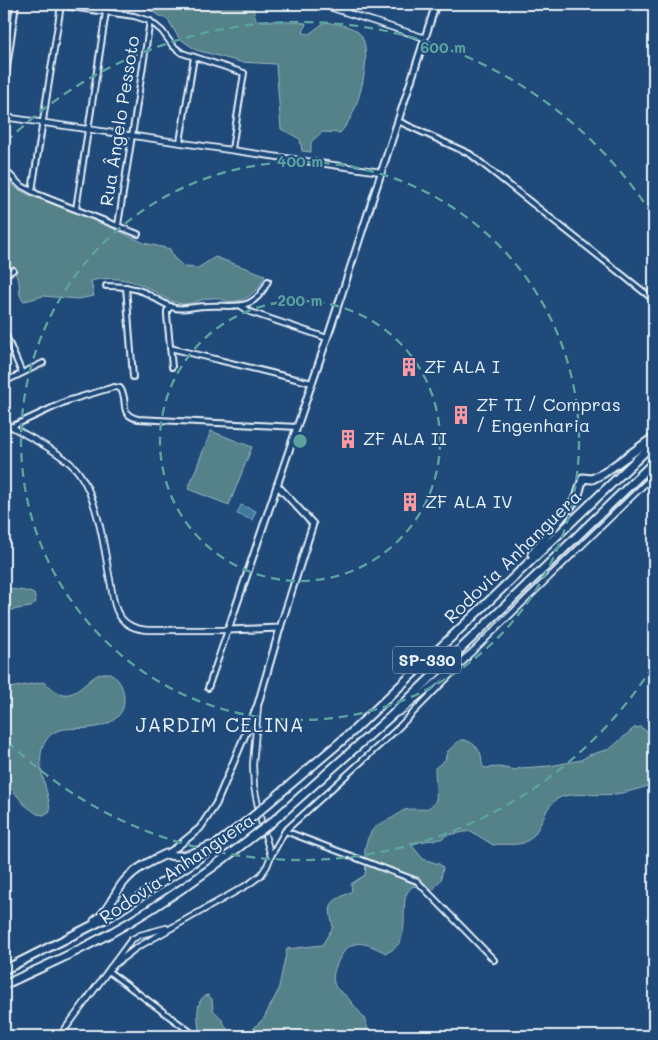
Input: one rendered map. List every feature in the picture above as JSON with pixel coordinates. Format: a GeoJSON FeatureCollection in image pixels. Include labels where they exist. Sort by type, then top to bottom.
{"type":"FeatureCollection","features":[{"type":"Feature","properties":{"kind":"highway"},"geometry":{"type":"LineString","coordinates":[[510,581],[577,498],[583,478],[596,478],[604,474],[654,437]]}},
{"type":"Feature","properties":{"kind":"highway","name":"Rodovia Anhanguera"},"geometry":{"type":"LineString","coordinates":[[4,970],[77,935],[126,906],[192,863],[250,819],[352,732],[654,443]]}},
{"type":"Feature","properties":{"kind":"highway","name":"Rodovia Anhanguera"},"geometry":{"type":"LineString","coordinates":[[4,985],[90,945],[110,933],[226,858],[272,822],[390,716],[654,462]]}},
{"type":"Feature","properties":{"kind":"highway"},"geometry":{"type":"LineString","coordinates":[[77,935],[101,917],[129,876],[149,862],[166,854],[175,856],[189,854],[226,838]]}},
{"type":"Feature","properties":{"kind":"main road"},"geometry":{"type":"LineString","coordinates":[[280,628],[228,630],[328,338],[436,4]]}},
{"type":"Feature","properties":{"kind":"main road"},"geometry":{"type":"LineString","coordinates":[[166,854],[200,828],[210,816],[216,804],[258,704],[313,524],[277,484]]}},
{"type":"Feature","properties":{"kind":"street"},"geometry":{"type":"LineString","coordinates":[[4,88],[16,4]]}},
{"type":"Feature","properties":{"kind":"street"},"geometry":{"type":"LineString","coordinates":[[50,4],[134,16],[150,21],[182,53],[244,73],[232,149]]}},
{"type":"Feature","properties":{"kind":"street"},"geometry":{"type":"LineString","coordinates":[[320,4],[425,38]]}},
{"type":"Feature","properties":{"kind":"street"},"geometry":{"type":"LineString","coordinates":[[346,12],[348,4]]}},
{"type":"Feature","properties":{"kind":"street"},"geometry":{"type":"LineString","coordinates":[[32,191],[61,5]]}},
{"type":"Feature","properties":{"kind":"street"},"geometry":{"type":"LineString","coordinates":[[76,209],[106,12]]}},
{"type":"Feature","properties":{"kind":"street","name":"Rua Ângelo Pessoto"},"geometry":{"type":"LineString","coordinates":[[118,225],[150,21]]}},
{"type":"Feature","properties":{"kind":"street"},"geometry":{"type":"LineString","coordinates":[[180,142],[194,57]]}},
{"type":"Feature","properties":{"kind":"street"},"geometry":{"type":"LineString","coordinates":[[4,117],[381,172]]}},
{"type":"Feature","properties":{"kind":"street"},"geometry":{"type":"LineString","coordinates":[[398,121],[470,154],[654,300]]}},
{"type":"Feature","properties":{"kind":"street"},"geometry":{"type":"LineString","coordinates":[[4,169],[20,185],[32,191],[138,234]]}},
{"type":"Feature","properties":{"kind":"street"},"geometry":{"type":"LineString","coordinates":[[4,274],[13,270]]}},
{"type":"Feature","properties":{"kind":"street"},"geometry":{"type":"LineString","coordinates":[[106,286],[126,287],[143,292],[171,306],[186,309],[206,306],[242,306],[258,296],[268,281]]}},
{"type":"Feature","properties":{"kind":"street"},"geometry":{"type":"LineString","coordinates":[[126,287],[133,377]]}},
{"type":"Feature","properties":{"kind":"street"},"geometry":{"type":"LineString","coordinates":[[171,306],[167,311],[167,315],[172,367]]}},
{"type":"Feature","properties":{"kind":"street"},"geometry":{"type":"LineString","coordinates":[[242,306],[250,312],[328,338]]}},
{"type":"Feature","properties":{"kind":"street"},"geometry":{"type":"LineString","coordinates":[[4,331],[22,372]]}},
{"type":"Feature","properties":{"kind":"street"},"geometry":{"type":"LineString","coordinates":[[170,348],[312,383]]}},
{"type":"Feature","properties":{"kind":"street"},"geometry":{"type":"LineString","coordinates":[[4,382],[43,363]]}},
{"type":"Feature","properties":{"kind":"street"},"geometry":{"type":"LineString","coordinates":[[11,426],[67,401],[114,387],[120,388],[124,392],[125,411],[130,417],[138,419],[297,428]]}},
{"type":"Feature","properties":{"kind":"street"},"geometry":{"type":"LineString","coordinates":[[4,422],[68,461],[79,473],[90,496],[104,542],[115,609],[127,624],[137,629],[148,630],[228,630],[208,688]]}},
{"type":"Feature","properties":{"kind":"street"},"geometry":{"type":"LineString","coordinates":[[390,716],[400,712],[471,653],[654,475]]}},
{"type":"Feature","properties":{"kind":"street"},"geometry":{"type":"LineString","coordinates":[[109,970],[138,947],[249,884],[261,875],[284,830],[396,730],[471,653]]}},
{"type":"Feature","properties":{"kind":"street"},"geometry":{"type":"LineString","coordinates":[[258,704],[253,765],[254,786],[271,856]]}},
{"type":"Feature","properties":{"kind":"street"},"geometry":{"type":"LineString","coordinates":[[284,830],[417,881],[494,960]]}},
{"type":"Feature","properties":{"kind":"street"},"geometry":{"type":"LineString","coordinates":[[60,1036],[133,939],[175,925]]}},
{"type":"Feature","properties":{"kind":"street"},"geometry":{"type":"LineString","coordinates":[[133,939],[139,941],[138,947]]}},
{"type":"Feature","properties":{"kind":"street"},"geometry":{"type":"LineString","coordinates":[[109,970],[196,1036]]}},
{"type":"Feature","properties":{"kind":"green space"},"geometry":{"type":"Polygon","coordinates":[[[137,4],[252,4],[256,20],[306,23],[303,33],[309,34],[325,22],[355,30],[363,39],[366,61],[362,87],[350,119],[340,133],[322,132],[311,142],[311,152],[302,151],[300,139],[281,129],[276,64],[240,62],[196,50],[179,38],[168,20],[137,4]]]}},
{"type":"Feature","properties":{"kind":"green space"},"geometry":{"type":"Polygon","coordinates":[[[4,175],[16,188],[27,194],[106,225],[144,243],[170,249],[174,258],[184,267],[198,268],[215,257],[265,275],[255,291],[245,298],[234,301],[214,298],[182,304],[167,299],[149,288],[125,280],[97,279],[91,281],[94,296],[78,299],[43,296],[23,301],[20,295],[19,282],[13,268],[4,268],[4,175]]]}},
{"type":"Feature","properties":{"kind":"green space"},"geometry":{"type":"Polygon","coordinates":[[[211,431],[252,447],[229,505],[188,489],[211,431]]]}},
{"type":"Feature","properties":{"kind":"green space"},"geometry":{"type":"Polygon","coordinates":[[[4,587],[34,594],[36,602],[31,607],[4,611],[4,587]]]}},
{"type":"Feature","properties":{"kind":"green space"},"geometry":{"type":"Polygon","coordinates":[[[103,673],[110,673],[120,684],[123,691],[124,706],[114,720],[103,725],[90,728],[59,730],[49,736],[42,750],[41,767],[50,811],[44,815],[37,814],[25,805],[4,780],[4,689],[43,682],[58,692],[66,694],[77,691],[92,678],[103,673]]]}},
{"type":"Feature","properties":{"kind":"green space"},"geometry":{"type":"Polygon","coordinates":[[[641,727],[647,732],[654,732],[654,784],[616,794],[571,795],[559,798],[549,808],[535,834],[523,843],[493,845],[471,831],[447,835],[441,839],[410,843],[423,859],[443,867],[441,879],[433,890],[413,886],[408,892],[405,898],[402,937],[394,949],[386,953],[365,944],[353,945],[343,953],[334,972],[333,980],[335,986],[361,1014],[367,1025],[369,1036],[199,1036],[200,1001],[208,995],[212,999],[213,1010],[232,1034],[239,1035],[243,1033],[246,1035],[264,1018],[278,991],[287,949],[322,945],[333,927],[330,912],[332,904],[352,891],[351,884],[365,875],[365,848],[370,833],[379,825],[403,811],[427,808],[434,804],[436,799],[435,768],[445,760],[447,752],[460,740],[470,742],[478,749],[484,768],[499,767],[516,770],[581,760],[589,755],[610,749],[634,728],[641,727]]]}},
{"type":"Feature","properties":{"kind":"water"},"geometry":{"type":"Polygon","coordinates":[[[241,505],[256,511],[252,520],[237,514],[241,505]]]}},
{"type":"Feature","properties":{"kind":"place","name":"ZF ALA I"},"geometry":{"type":"Point","coordinates":[409,367]}},
{"type":"Feature","properties":{"kind":"place","name":"ZF TI / Compras / Engenharia"},"geometry":{"type":"Point","coordinates":[461,415]}},
{"type":"Feature","properties":{"kind":"place","name":"ZF ALA II"},"geometry":{"type":"Point","coordinates":[348,439]}},
{"type":"Feature","properties":{"kind":"place","name":"ZF ALA IV"},"geometry":{"type":"Point","coordinates":[410,502]}},
{"type":"Feature","properties":{"kind":"district","name":"JARDIM CELINA"},"geometry":{"type":"Point","coordinates":[220,725]}}]}
